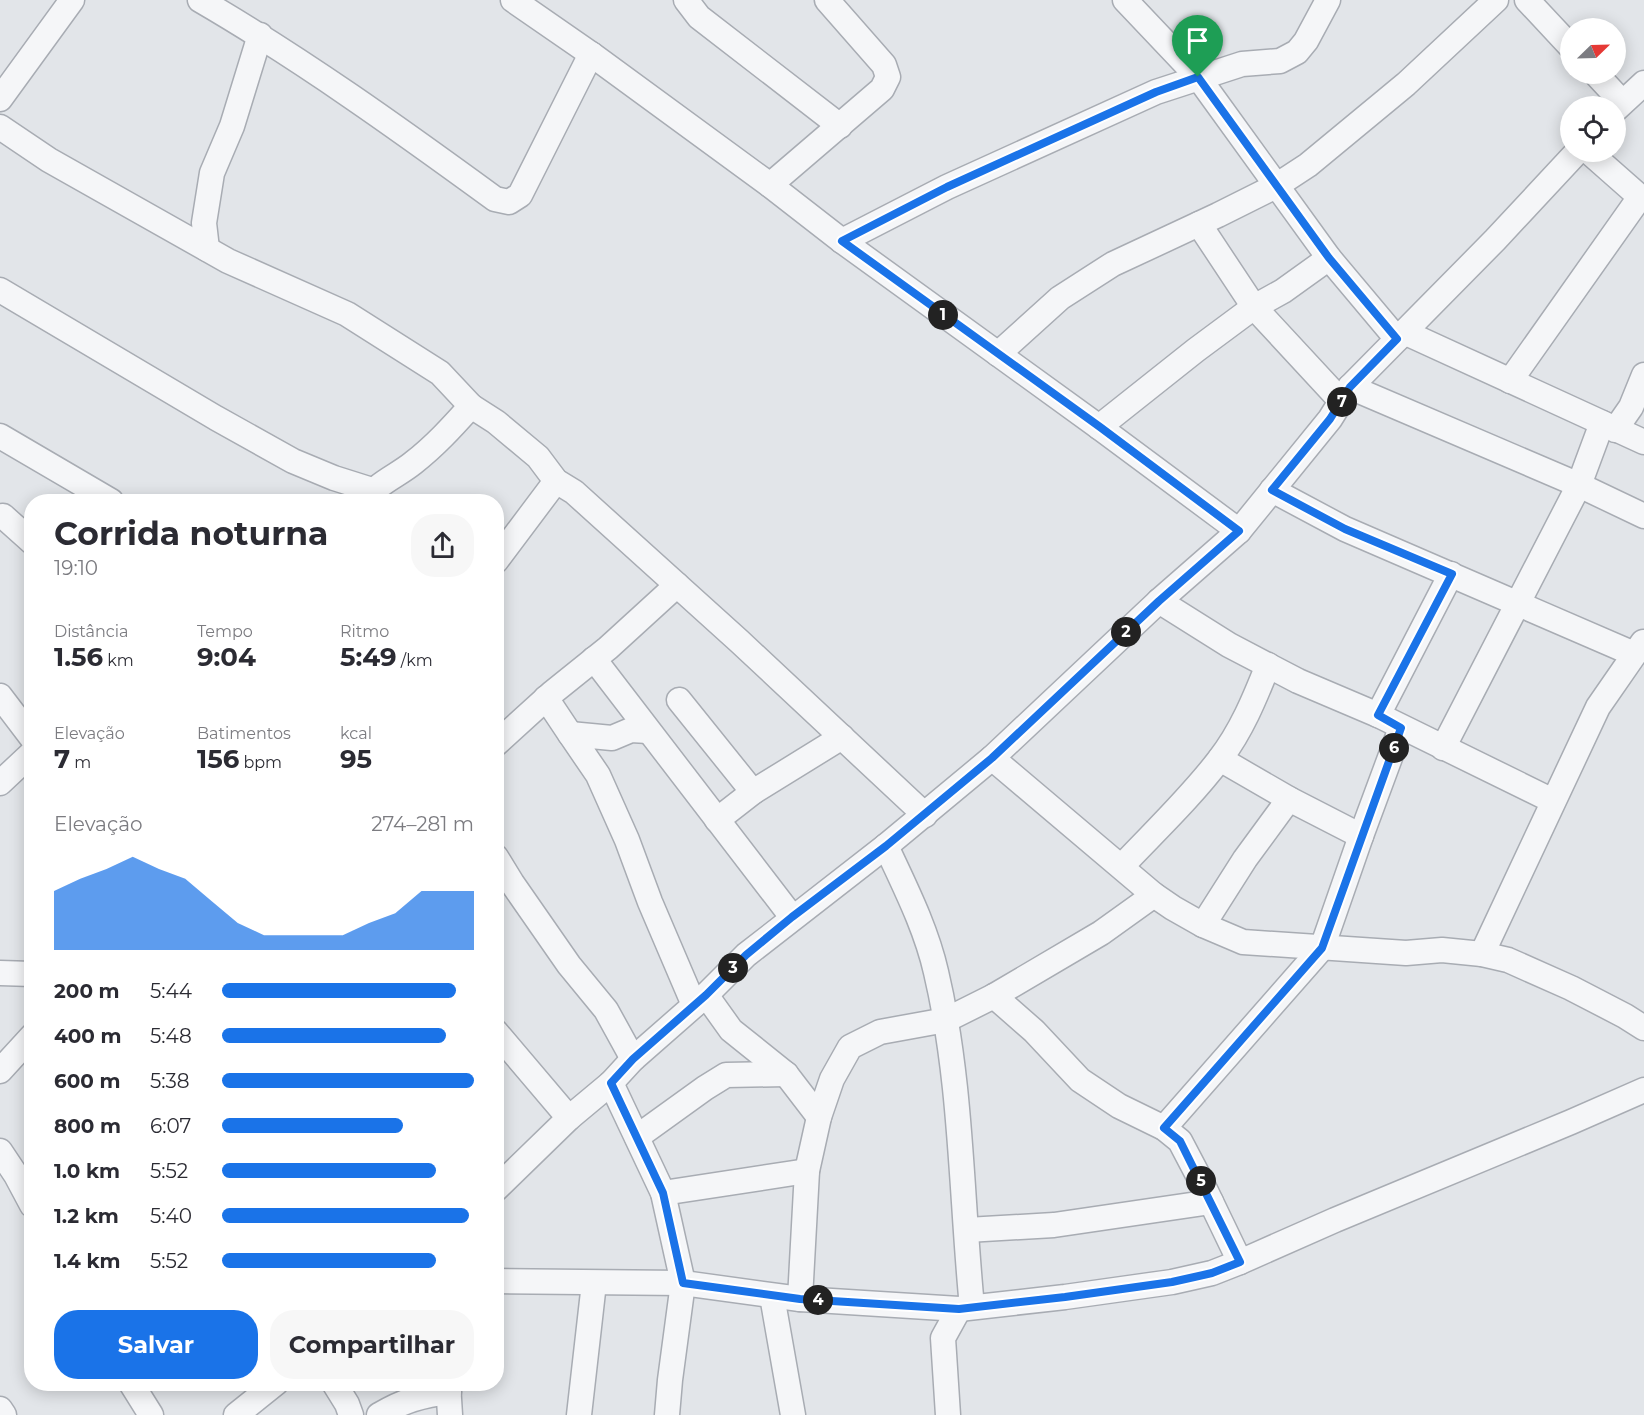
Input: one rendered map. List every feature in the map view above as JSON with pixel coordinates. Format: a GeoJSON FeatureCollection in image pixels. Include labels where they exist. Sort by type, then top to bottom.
{"type":"FeatureCollection","features":[{"type":"Feature","properties":{"kind":"street"},"geometry":{"type":"LineString","coordinates":[[0,99],[72,0]]}},
{"type":"Feature","properties":{"kind":"street"},"geometry":{"type":"LineString","coordinates":[[200,0],[260,36],[387,120],[495,199],[509,202],[520,195],[591,54]]}},
{"type":"Feature","properties":{"kind":"street"},"geometry":{"type":"LineString","coordinates":[[513,0],[591,54],[842,241],[1100,427],[1239,531]]}},
{"type":"Feature","properties":{"kind":"street"},"geometry":{"type":"LineString","coordinates":[[686,0],[699,17],[840,126]]}},
{"type":"Feature","properties":{"kind":"street"},"geometry":{"type":"LineString","coordinates":[[770,186],[882,89],[888,76],[884,64],[827,0]]}},
{"type":"Feature","properties":{"kind":"street"},"geometry":{"type":"LineString","coordinates":[[1125,0],[1198,77],[1329,258],[1401,336],[1510,381],[1627,434]]}},
{"type":"Feature","properties":{"kind":"street"},"geometry":{"type":"LineString","coordinates":[[842,241],[947,187],[1156,92],[1242,64],[1280,61],[1297,52],[1313,30],[1328,0]]}},
{"type":"Feature","properties":{"kind":"street"},"geometry":{"type":"LineString","coordinates":[[998,354],[1060,298],[1113,264],[1276,186],[1308,165],[1406,84],[1496,0]]}},
{"type":"Feature","properties":{"kind":"street"},"geometry":{"type":"LineString","coordinates":[[1530,1],[1560,35]]}},
{"type":"Feature","properties":{"kind":"street"},"geometry":{"type":"LineString","coordinates":[[207,249],[204,224],[212,173],[232,126],[260,36]]}},
{"type":"Feature","properties":{"kind":"street"},"geometry":{"type":"LineString","coordinates":[[1626,99],[1644,82]]}},
{"type":"Feature","properties":{"kind":"street"},"geometry":{"type":"LineString","coordinates":[[0,127],[49,160],[228,261],[347,314],[440,374],[471,406],[496,422],[538,457],[556,481],[574,492],[925,815]]}},
{"type":"Feature","properties":{"kind":"street"},"geometry":{"type":"LineString","coordinates":[[504,1182],[569,1118],[611,1083],[633,1059],[666,1032],[746,955],[925,815],[992,758],[1159,601],[1239,531],[1330,419],[1346,394],[1568,162]]}},
{"type":"Feature","properties":{"kind":"street"},"geometry":{"type":"LineString","coordinates":[[1510,381],[1643,196],[1601,162]]}},
{"type":"Feature","properties":{"kind":"street"},"geometry":{"type":"LineString","coordinates":[[1199,224],[1254,307],[1346,394],[1579,485],[1644,516]]}},
{"type":"Feature","properties":{"kind":"street"},"geometry":{"type":"LineString","coordinates":[[1100,427],[1254,307],[1283,291],[1329,258]]}},
{"type":"Feature","properties":{"kind":"street"},"geometry":{"type":"LineString","coordinates":[[0,290],[293,461],[367,494]]}},
{"type":"Feature","properties":{"kind":"street"},"geometry":{"type":"LineString","coordinates":[[1627,434],[1631,407],[1644,375]]}},
{"type":"Feature","properties":{"kind":"street"},"geometry":{"type":"LineString","coordinates":[[370,494],[412,464],[439,440],[471,406]]}},
{"type":"Feature","properties":{"kind":"street"},"geometry":{"type":"LineString","coordinates":[[1443,748],[1579,485],[1590,456],[1627,434]]}},
{"type":"Feature","properties":{"kind":"street"},"geometry":{"type":"LineString","coordinates":[[1590,456],[1627,434]]}},
{"type":"Feature","properties":{"kind":"street"},"geometry":{"type":"LineString","coordinates":[[0,436],[99,494]]}},
{"type":"Feature","properties":{"kind":"street"},"geometry":{"type":"LineString","coordinates":[[504,550],[556,481]]}},
{"type":"Feature","properties":{"kind":"street"},"geometry":{"type":"LineString","coordinates":[[1272,490],[1345,529],[1519,603],[1639,648],[1598,707],[1482,954]]}},
{"type":"Feature","properties":{"kind":"street"},"geometry":{"type":"LineString","coordinates":[[3,516],[24,535]]}},
{"type":"Feature","properties":{"kind":"street"},"geometry":{"type":"LineString","coordinates":[[1378,715],[1452,574]]}},
{"type":"Feature","properties":{"kind":"street"},"geometry":{"type":"LineString","coordinates":[[504,737],[676,585]]}},
{"type":"Feature","properties":{"kind":"street"},"geometry":{"type":"LineString","coordinates":[[1159,601],[1229,645],[1298,681],[1378,715],[1553,801]]}},
{"type":"Feature","properties":{"kind":"street"},"geometry":{"type":"LineString","coordinates":[[594,659],[792,917]]}},
{"type":"Feature","properties":{"kind":"street"},"geometry":{"type":"LineString","coordinates":[[1122,866],[1220,759],[1257,695],[1268,665]]}},
{"type":"Feature","properties":{"kind":"street"},"geometry":{"type":"LineString","coordinates":[[0,696],[24,728]]}},
{"type":"Feature","properties":{"kind":"street"},"geometry":{"type":"LineString","coordinates":[[546,698],[597,774],[619,822],[650,902],[700,1000],[730,1030],[786,1074],[819,1117]]}},
{"type":"Feature","properties":{"kind":"street"},"geometry":{"type":"LineString","coordinates":[[679,700],[753,792]]}},
{"type":"Feature","properties":{"kind":"street"},"geometry":{"type":"LineString","coordinates":[[1164,1128],[1322,948],[1401,728]]}},
{"type":"Feature","properties":{"kind":"street"},"geometry":{"type":"LineString","coordinates":[[570,734],[612,738],[631,730],[648,731]]}},
{"type":"Feature","properties":{"kind":"street"},"geometry":{"type":"LineString","coordinates":[[717,820],[753,792],[842,737]]}},
{"type":"Feature","properties":{"kind":"street"},"geometry":{"type":"LineString","coordinates":[[992,758],[1154,895],[1203,925],[1243,942],[1406,953],[1442,950],[1482,954],[1508,960],[1571,988],[1625,1016],[1644,1029]]}},
{"type":"Feature","properties":{"kind":"street"},"geometry":{"type":"LineString","coordinates":[[1220,759],[1289,799],[1361,836]]}},
{"type":"Feature","properties":{"kind":"street"},"geometry":{"type":"LineString","coordinates":[[0,783],[24,760]]}},
{"type":"Feature","properties":{"kind":"street"},"geometry":{"type":"LineString","coordinates":[[1203,925],[1245,859],[1289,799]]}},
{"type":"Feature","properties":{"kind":"street"},"geometry":{"type":"LineString","coordinates":[[886,846],[919,919],[936,970],[946,1020],[957,1115],[968,1260],[965,1308],[943,1338],[948,1415]]}},
{"type":"Feature","properties":{"kind":"street"},"geometry":{"type":"LineString","coordinates":[[504,870],[569,965],[606,1010],[633,1059]]}},
{"type":"Feature","properties":{"kind":"street"},"geometry":{"type":"LineString","coordinates":[[800,1299],[807,1171],[819,1117],[832,1079],[850,1047],[880,1032],[946,1020],[994,996],[1101,933],[1154,895]]}},
{"type":"Feature","properties":{"kind":"street"},"geometry":{"type":"LineString","coordinates":[[0,973],[24,974]]}},
{"type":"Feature","properties":{"kind":"street"},"geometry":{"type":"LineString","coordinates":[[994,996],[1034,1031],[1080,1080],[1119,1106],[1164,1128],[1180,1141],[1240,1262]]}},
{"type":"Feature","properties":{"kind":"street"},"geometry":{"type":"LineString","coordinates":[[504,1041],[569,1118]]}},
{"type":"Feature","properties":{"kind":"street"},"geometry":{"type":"LineString","coordinates":[[0,1071],[24,1045]]}},
{"type":"Feature","properties":{"kind":"street"},"geometry":{"type":"LineString","coordinates":[[637,1137],[726,1075],[786,1074]]}},
{"type":"Feature","properties":{"kind":"street"},"geometry":{"type":"LineString","coordinates":[[611,1083],[663,1193],[683,1283],[667,1415]]}},
{"type":"Feature","properties":{"kind":"street"},"geometry":{"type":"LineString","coordinates":[[504,1281],[683,1283],[800,1299],[965,1308],[1172,1282],[1212,1273],[1240,1262],[1644,1090]]}},
{"type":"Feature","properties":{"kind":"street"},"geometry":{"type":"LineString","coordinates":[[0,1151],[24,1190]]}},
{"type":"Feature","properties":{"kind":"street"},"geometry":{"type":"LineString","coordinates":[[663,1193],[807,1171]]}},
{"type":"Feature","properties":{"kind":"street"},"geometry":{"type":"LineString","coordinates":[[967,1230],[1054,1225],[1211,1202]]}},
{"type":"Feature","properties":{"kind":"street"},"geometry":{"type":"LineString","coordinates":[[579,1415],[594,1283]]}},
{"type":"Feature","properties":{"kind":"street"},"geometry":{"type":"LineString","coordinates":[[772,1296],[794,1415]]}},
{"type":"Feature","properties":{"kind":"street"},"geometry":{"type":"LineString","coordinates":[[136,1391],[151,1415]]}},
{"type":"Feature","properties":{"kind":"street"},"geometry":{"type":"LineString","coordinates":[[236,1415],[266,1391]]}},
{"type":"Feature","properties":{"kind":"street"},"geometry":{"type":"LineString","coordinates":[[339,1391],[351,1415]]}},
{"type":"Feature","properties":{"kind":"street"},"geometry":{"type":"LineString","coordinates":[[379,1415],[424,1395],[449,1397]]}},
{"type":"Feature","properties":{"kind":"street"},"geometry":{"type":"LineString","coordinates":[[0,1410],[4,1415]]}},
{"type":"Feature","properties":{"kind":"route"},"geometry":{"type":"LineString","coordinates":[[1198,77],[1329,258],[1397,339],[1350,387],[1330,419],[1272,490],[1345,529],[1452,574],[1378,715],[1401,728],[1322,948],[1164,1128],[1180,1141],[1240,1262],[1212,1273],[1172,1282],[959,1309],[800,1299],[683,1283],[663,1193],[611,1083],[633,1059],[666,1032],[746,955],[925,815],[992,758],[1159,601],[1239,531],[1100,427],[842,241],[947,187],[1156,92],[1198,77]]}}]}
